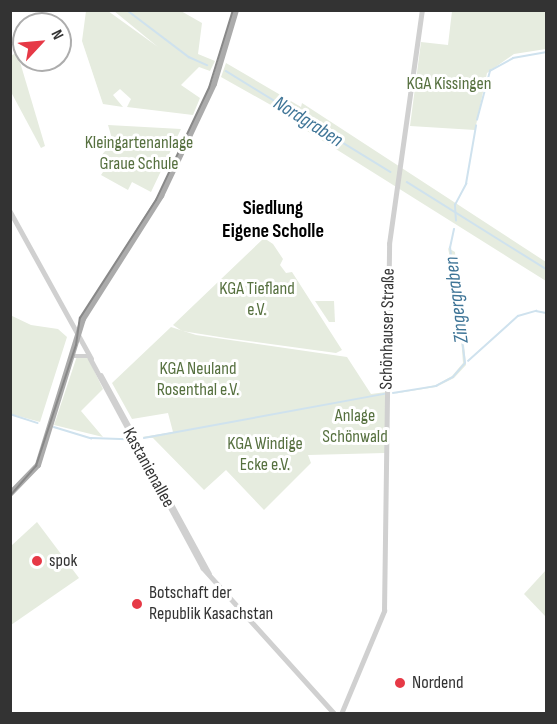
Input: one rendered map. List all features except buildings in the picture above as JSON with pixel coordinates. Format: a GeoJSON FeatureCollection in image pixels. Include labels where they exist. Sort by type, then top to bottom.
{"type":"FeatureCollection","features":[{"type":"Feature","properties":{"kind":"main road"},"geometry":{"type":"LineString","coordinates":[[10,495],[38,466],[74,356],[84,317],[161,196],[214,84],[236,10]]}},
{"type":"Feature","properties":{"kind":"street","name":"Schönhauser Straße"},"geometry":{"type":"LineString","coordinates":[[341,714],[384,611],[389,243],[422,10]]}},
{"type":"Feature","properties":{"kind":"street","name":"Kastanienallee"},"geometry":{"type":"LineString","coordinates":[[10,211],[210,576],[335,714]]}},
{"type":"Feature","properties":{"kind":"street"},"geometry":{"type":"LineString","coordinates":[[74,356],[82,354],[90,358]]}},
{"type":"Feature","properties":{"kind":"green space"},"geometry":{"type":"Polygon","coordinates":[[[86,11],[108,11],[158,47],[114,11],[181,11],[202,23],[198,54],[215,61],[210,71],[199,67],[181,85],[200,98],[193,115],[127,107],[131,99],[120,89],[113,95],[123,107],[103,104],[82,41],[86,11]]]}},
{"type":"Feature","properties":{"kind":"green space","name":"KGA Kissingen"},"geometry":{"type":"Polygon","coordinates":[[[452,11],[546,11],[546,49],[514,54],[487,73],[475,130],[410,126],[421,42],[448,45],[452,11]]]}},
{"type":"Feature","properties":{"kind":"green space"},"geometry":{"type":"Polygon","coordinates":[[[11,56],[12,72],[23,72],[45,146],[41,148],[11,92],[11,56]]]}},
{"type":"Feature","properties":{"kind":"green space"},"geometry":{"type":"Polygon","coordinates":[[[226,63],[301,107],[302,103],[546,262],[546,281],[304,129],[301,122],[221,77],[226,63]]]}},
{"type":"Feature","properties":{"kind":"green space","name":"Kleingartenanlage Graue Schule"},"geometry":{"type":"Polygon","coordinates":[[[108,125],[181,129],[151,192],[132,182],[128,190],[101,175],[109,163],[99,158],[113,142],[108,125]]]}},
{"type":"Feature","properties":{"kind":"green space","name":"KGA Tiefland e.V."},"geometry":{"type":"Polygon","coordinates":[[[264,238],[273,244],[283,259],[280,265],[286,273],[292,272],[342,350],[336,353],[226,338],[182,331],[173,325],[264,238]]]}},
{"type":"Feature","properties":{"kind":"green space"},"geometry":{"type":"Polygon","coordinates":[[[448,248],[455,252],[466,365],[454,378],[436,387],[392,394],[436,385],[452,376],[463,363],[458,300],[448,248]]]}},
{"type":"Feature","properties":{"kind":"green space"},"geometry":{"type":"Polygon","coordinates":[[[315,301],[334,301],[335,322],[329,322],[315,301]]]}},
{"type":"Feature","properties":{"kind":"green space"},"geometry":{"type":"Polygon","coordinates":[[[10,315],[31,325],[58,329],[67,337],[40,422],[11,414],[10,315]]]}},
{"type":"Feature","properties":{"kind":"green space"},"geometry":{"type":"Polygon","coordinates":[[[171,327],[196,335],[347,357],[371,394],[386,392],[385,453],[308,455],[311,463],[264,510],[226,470],[204,490],[153,438],[142,437],[173,432],[168,413],[132,419],[112,383],[171,327]]]}},
{"type":"Feature","properties":{"kind":"green space"},"geometry":{"type":"Polygon","coordinates":[[[77,356],[88,358],[103,389],[81,411],[103,437],[54,425],[77,356]]]}},
{"type":"Feature","properties":{"kind":"green space","name":"spok"},"geometry":{"type":"Polygon","coordinates":[[[37,522],[79,578],[11,625],[11,546],[37,522]]]}},
{"type":"Feature","properties":{"kind":"green space"},"geometry":{"type":"Polygon","coordinates":[[[546,570],[546,617],[524,594],[546,570]]]}},
{"type":"Feature","properties":{"kind":"waterway","name":"Nordgraben"},"geometry":{"type":"LineString","coordinates":[[127,10],[189,57],[207,65]]}},
{"type":"Feature","properties":{"kind":"waterway"},"geometry":{"type":"LineString","coordinates":[[477,120],[490,71],[513,58],[546,52]]}},
{"type":"Feature","properties":{"kind":"waterway","name":"Nordgraben"},"geometry":{"type":"LineString","coordinates":[[226,71],[391,172]]}},
{"type":"Feature","properties":{"kind":"waterway","name":"Zingergraben"},"geometry":{"type":"LineString","coordinates":[[456,221],[455,205],[466,184],[476,126]]}},
{"type":"Feature","properties":{"kind":"waterway","name":"Nordgraben"},"geometry":{"type":"LineString","coordinates":[[407,182],[546,269]]}},
{"type":"Feature","properties":{"kind":"waterway","name":"Zingergraben"},"geometry":{"type":"LineString","coordinates":[[393,393],[436,386],[453,377],[465,363],[450,248],[454,229]]}},
{"type":"Feature","properties":{"kind":"waterway"},"geometry":{"type":"LineString","coordinates":[[468,361],[518,316],[536,311],[546,313]]}},
{"type":"Feature","properties":{"kind":"waterway","name":"Zingergraben"},"geometry":{"type":"LineString","coordinates":[[144,438],[384,394]]}},
{"type":"Feature","properties":{"kind":"waterway","name":"Zingergraben"},"geometry":{"type":"LineString","coordinates":[[10,414],[38,423]]}},
{"type":"Feature","properties":{"kind":"waterway","name":"Zingergraben"},"geometry":{"type":"LineString","coordinates":[[54,427],[91,438],[127,439]]}},
{"type":"Feature","properties":{"kind":"tram line"},"geometry":{"type":"LineString","coordinates":[[10,496],[36,466],[76,345],[80,318],[156,200],[209,88],[233,10]]}},
{"type":"Feature","properties":{"kind":"place","name":"spok"},"geometry":{"type":"Point","coordinates":[37,561]}},
{"type":"Feature","properties":{"kind":"place","name":"Botschaft der Republik Kasachstan"},"geometry":{"type":"Point","coordinates":[137,604]}},
{"type":"Feature","properties":{"kind":"place","name":"Nordend"},"geometry":{"type":"Point","coordinates":[400,683]}},
{"type":"Feature","properties":{"kind":"district","name":"Siedlung Eigene Scholle"},"geometry":{"type":"Point","coordinates":[273,220]}},
{"type":"Feature","properties":{"kind":"park label","name":"KGA Neuland Rosenthal e.V."},"geometry":{"type":"Point","coordinates":[198,380]}},
{"type":"Feature","properties":{"kind":"park label","name":"Anlage Schönwald"},"geometry":{"type":"Point","coordinates":[355,427]}},
{"type":"Feature","properties":{"kind":"park label","name":"KGA Windige Ecke e.V."},"geometry":{"type":"Point","coordinates":[265,455]}}]}
